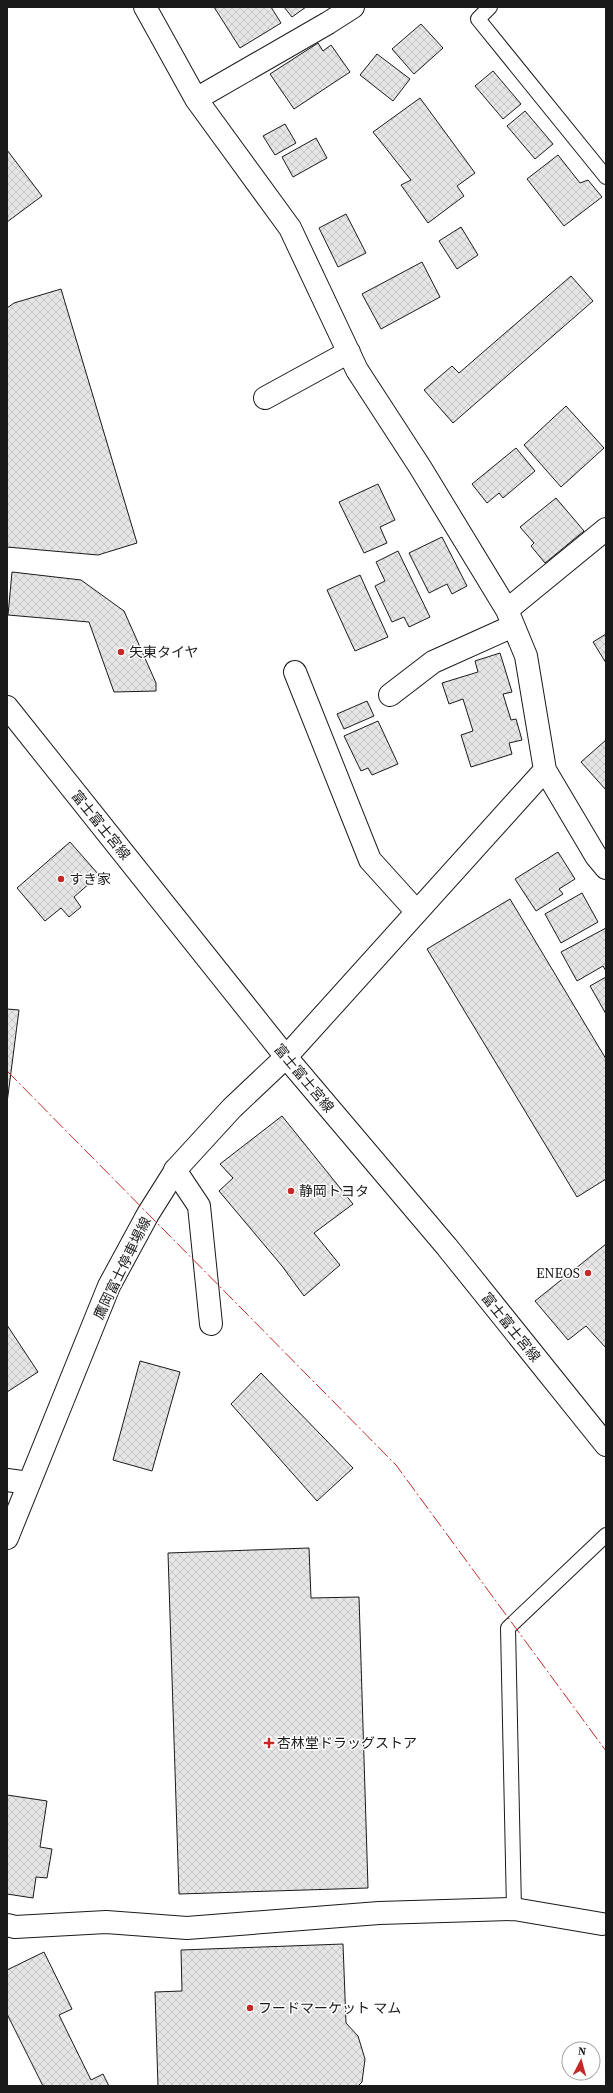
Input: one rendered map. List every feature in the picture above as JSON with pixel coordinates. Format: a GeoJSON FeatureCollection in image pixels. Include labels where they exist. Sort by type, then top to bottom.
{"type":"FeatureCollection","features":[{"type":"Feature","properties":{"kind":"street"},"geometry":{"type":"LineString","coordinates":[[145,7],[196,99],[290,228],[357,370],[420,467],[510,618],[526,656],[545,770],[596,856],[606,868]]}},
{"type":"Feature","properties":{"kind":"street"},"geometry":{"type":"LineString","coordinates":[[196,99],[353,7]]}},
{"type":"Feature","properties":{"kind":"street"},"geometry":{"type":"LineString","coordinates":[[265,398],[349,352]]}},
{"type":"Feature","properties":{"kind":"street"},"geometry":{"type":"LineString","coordinates":[[390,695],[433,662],[510,618],[606,529]]}},
{"type":"Feature","properties":{"kind":"street"},"geometry":{"type":"LineString","coordinates":[[295,672],[370,860],[417,912]]}},
{"type":"Feature","properties":{"kind":"street","name":"富士富士宮線"},"geometry":{"type":"LineString","coordinates":[[7,707],[286,1057],[447,1247],[606,1445]]}},
{"type":"Feature","properties":{"kind":"street","name":"鷹岡富士停車場線"},"geometry":{"type":"LineString","coordinates":[[7,1538],[110,1286],[148,1214],[175,1170],[232,1108],[286,1057],[545,770]]}},
{"type":"Feature","properties":{"kind":"street"},"geometry":{"type":"LineString","coordinates":[[175,1170],[199,1206],[211,1324]]}},
{"type":"Feature","properties":{"kind":"street"},"geometry":{"type":"LineString","coordinates":[[7,1480],[29,1483]]}},
{"type":"Feature","properties":{"kind":"street"},"geometry":{"type":"LineString","coordinates":[[7,1925],[15,1927],[106,1922],[187,1928],[379,1913],[514,1909],[602,1924]]}},
{"type":"Feature","properties":{"kind":"lane"},"geometry":{"type":"LineString","coordinates":[[490,7],[478,19],[606,177]]}},
{"type":"Feature","properties":{"kind":"lane"},"geometry":{"type":"LineString","coordinates":[[514,1909],[508,1628],[606,1535]]}},
{"type":"Feature","properties":{"kind":"building"},"geometry":{"type":"Polygon","coordinates":[[[214,7],[271,7],[281,23],[240,48],[214,7]]]}},
{"type":"Feature","properties":{"kind":"building"},"geometry":{"type":"Polygon","coordinates":[[[284,7],[306,7],[292,17],[284,7]]]}},
{"type":"Feature","properties":{"kind":"building"},"geometry":{"type":"Polygon","coordinates":[[[421,24],[443,48],[414,74],[392,49],[421,24]]]}},
{"type":"Feature","properties":{"kind":"building"},"geometry":{"type":"Polygon","coordinates":[[[318,43],[323,51],[331,45],[350,72],[294,109],[270,74],[318,43]]]}},
{"type":"Feature","properties":{"kind":"building"},"geometry":{"type":"Polygon","coordinates":[[[377,54],[410,79],[393,101],[360,75],[377,54]]]}},
{"type":"Feature","properties":{"kind":"building"},"geometry":{"type":"Polygon","coordinates":[[[493,71],[521,104],[503,119],[475,86],[493,71]]]}},
{"type":"Feature","properties":{"kind":"building"},"geometry":{"type":"Polygon","coordinates":[[[420,98],[475,173],[457,186],[464,196],[428,223],[401,185],[411,180],[373,132],[420,98]]]}},
{"type":"Feature","properties":{"kind":"building"},"geometry":{"type":"Polygon","coordinates":[[[525,111],[553,144],[535,159],[507,126],[525,111]]]}},
{"type":"Feature","properties":{"kind":"building"},"geometry":{"type":"Polygon","coordinates":[[[285,124],[296,143],[275,155],[263,136],[285,124]]]}},
{"type":"Feature","properties":{"kind":"building"},"geometry":{"type":"Polygon","coordinates":[[[316,138],[327,158],[293,177],[282,157],[316,138]]]}},
{"type":"Feature","properties":{"kind":"building"},"geometry":{"type":"Polygon","coordinates":[[[7,150],[42,196],[7,222],[7,150]]]}},
{"type":"Feature","properties":{"kind":"building"},"geometry":{"type":"Polygon","coordinates":[[[558,155],[580,183],[588,180],[602,197],[564,226],[527,179],[558,155]]]}},
{"type":"Feature","properties":{"kind":"building"},"geometry":{"type":"Polygon","coordinates":[[[346,214],[366,253],[338,267],[319,228],[346,214]]]}},
{"type":"Feature","properties":{"kind":"building"},"geometry":{"type":"Polygon","coordinates":[[[461,227],[478,255],[457,269],[439,241],[461,227]]]}},
{"type":"Feature","properties":{"kind":"building"},"geometry":{"type":"Polygon","coordinates":[[[422,262],[440,297],[381,329],[362,294],[422,262]]]}},
{"type":"Feature","properties":{"kind":"building"},"geometry":{"type":"Polygon","coordinates":[[[571,276],[593,301],[453,423],[424,390],[452,366],[459,373],[571,276]]]}},
{"type":"Feature","properties":{"kind":"building"},"geometry":{"type":"Polygon","coordinates":[[[61,289],[137,543],[98,555],[7,547],[7,308],[14,303],[61,289]]]}},
{"type":"Feature","properties":{"kind":"building"},"geometry":{"type":"Polygon","coordinates":[[[566,406],[604,448],[561,487],[524,445],[566,406]]]}},
{"type":"Feature","properties":{"kind":"building"},"geometry":{"type":"Polygon","coordinates":[[[516,448],[535,471],[503,498],[499,493],[487,503],[472,484],[516,448]]]}},
{"type":"Feature","properties":{"kind":"building"},"geometry":{"type":"Polygon","coordinates":[[[378,484],[395,520],[380,527],[387,543],[364,553],[339,502],[378,484]]]}},
{"type":"Feature","properties":{"kind":"building"},"geometry":{"type":"Polygon","coordinates":[[[556,498],[584,531],[545,563],[531,546],[534,543],[520,527],[556,498]]]}},
{"type":"Feature","properties":{"kind":"building"},"geometry":{"type":"Polygon","coordinates":[[[442,537],[467,586],[452,594],[447,584],[429,593],[409,553],[442,537]]]}},
{"type":"Feature","properties":{"kind":"building"},"geometry":{"type":"Polygon","coordinates":[[[398,551],[430,617],[409,627],[404,617],[392,622],[375,586],[385,581],[376,562],[398,551]]]}},
{"type":"Feature","properties":{"kind":"building","name":"矢東タイヤ"},"geometry":{"type":"Polygon","coordinates":[[[12,572],[81,580],[124,611],[156,683],[156,691],[114,692],[89,622],[8,615],[12,572]]]}},
{"type":"Feature","properties":{"kind":"building"},"geometry":{"type":"Polygon","coordinates":[[[360,575],[388,637],[355,651],[327,590],[360,575]]]}},
{"type":"Feature","properties":{"kind":"building"},"geometry":{"type":"Polygon","coordinates":[[[606,634],[606,663],[593,642],[606,634]]]}},
{"type":"Feature","properties":{"kind":"building"},"geometry":{"type":"Polygon","coordinates":[[[500,653],[512,692],[503,694],[511,720],[516,719],[522,740],[509,743],[512,754],[471,767],[461,735],[473,731],[463,699],[449,704],[442,683],[478,672],[475,661],[500,653]]]}},
{"type":"Feature","properties":{"kind":"building"},"geometry":{"type":"Polygon","coordinates":[[[367,701],[374,716],[344,729],[337,714],[367,701]]]}},
{"type":"Feature","properties":{"kind":"building"},"geometry":{"type":"Polygon","coordinates":[[[378,721],[398,764],[372,775],[368,768],[361,771],[344,736],[378,721]]]}},
{"type":"Feature","properties":{"kind":"building"},"geometry":{"type":"Polygon","coordinates":[[[606,740],[606,790],[581,762],[606,740]]]}},
{"type":"Feature","properties":{"kind":"building"},"geometry":{"type":"Polygon","coordinates":[[[70,842],[99,875],[74,897],[81,907],[69,917],[61,908],[45,921],[17,888],[70,842]]]}},
{"type":"Feature","properties":{"kind":"building"},"geometry":{"type":"Polygon","coordinates":[[[558,852],[575,879],[559,889],[563,894],[536,911],[515,879],[558,852]]]}},
{"type":"Feature","properties":{"kind":"building"},"geometry":{"type":"Polygon","coordinates":[[[582,893],[598,922],[561,943],[545,914],[582,893]]]}},
{"type":"Feature","properties":{"kind":"building"},"geometry":{"type":"Polygon","coordinates":[[[510,899],[606,1059],[606,1179],[577,1197],[427,949],[510,899]]]}},
{"type":"Feature","properties":{"kind":"building"},"geometry":{"type":"Polygon","coordinates":[[[606,928],[606,971],[603,966],[577,981],[561,952],[606,928]]]}},
{"type":"Feature","properties":{"kind":"building"},"geometry":{"type":"Polygon","coordinates":[[[606,977],[606,1014],[590,986],[606,977]]]}},
{"type":"Feature","properties":{"kind":"building"},"geometry":{"type":"Polygon","coordinates":[[[7,1009],[19,1010],[7,1103],[7,1009]]]}},
{"type":"Feature","properties":{"kind":"building"},"geometry":{"type":"Polygon","coordinates":[[[282,1116],[353,1204],[314,1233],[340,1265],[304,1296],[282,1266],[219,1191],[233,1178],[220,1164],[282,1116]]]}},
{"type":"Feature","properties":{"kind":"building","name":"ENEOS"},"geometry":{"type":"Polygon","coordinates":[[[606,1244],[606,1348],[586,1326],[568,1340],[535,1301],[606,1244]]]}},
{"type":"Feature","properties":{"kind":"building"},"geometry":{"type":"Polygon","coordinates":[[[7,1325],[38,1372],[7,1392],[7,1325]]]}},
{"type":"Feature","properties":{"kind":"building"},"geometry":{"type":"Polygon","coordinates":[[[140,1361],[180,1372],[152,1471],[113,1460],[140,1361]]]}},
{"type":"Feature","properties":{"kind":"building"},"geometry":{"type":"Polygon","coordinates":[[[261,1373],[353,1468],[317,1501],[231,1404],[261,1373]]]}},
{"type":"Feature","properties":{"kind":"building","name":"杏林堂ドラッグストア"},"geometry":{"type":"Polygon","coordinates":[[[309,1548],[311,1598],[359,1597],[368,1888],[179,1894],[168,1553],[309,1548]]]}},
{"type":"Feature","properties":{"kind":"building"},"geometry":{"type":"Polygon","coordinates":[[[7,1795],[47,1801],[40,1847],[52,1849],[47,1878],[36,1877],[33,1898],[7,1894],[7,1795]]]}},
{"type":"Feature","properties":{"kind":"building","name":"フードマーケット マム"},"geometry":{"type":"Polygon","coordinates":[[[343,1944],[346,2023],[358,2036],[365,2059],[362,2082],[358,2086],[158,2086],[155,1992],[182,1991],[181,1950],[343,1944]]]}},
{"type":"Feature","properties":{"kind":"building"},"geometry":{"type":"Polygon","coordinates":[[[44,1952],[72,2009],[59,2015],[91,2080],[103,2074],[109,2086],[43,2086],[7,2014],[7,1970],[44,1952]]]}},
{"type":"Feature","properties":{"kind":"power"},"geometry":{"type":"LineString","coordinates":[[7,1071],[396,1465],[606,1751]]}},
{"type":"Feature","properties":{"kind":"place","name":"矢東タイヤ"},"geometry":{"type":"Point","coordinates":[121,652]}},
{"type":"Feature","properties":{"kind":"place","name":"すき家"},"geometry":{"type":"Point","coordinates":[61,879]}},
{"type":"Feature","properties":{"kind":"place","name":"静岡トヨタ"},"geometry":{"type":"Point","coordinates":[291,1191]}},
{"type":"Feature","properties":{"kind":"place","name":"ENEOS"},"geometry":{"type":"Point","coordinates":[588,1273]}},
{"type":"Feature","properties":{"kind":"place","name":"杏林堂ドラッグストア"},"geometry":{"type":"Point","coordinates":[269,1743]}},
{"type":"Feature","properties":{"kind":"place","name":"フードマーケット マム"},"geometry":{"type":"Point","coordinates":[250,2008]}}]}
